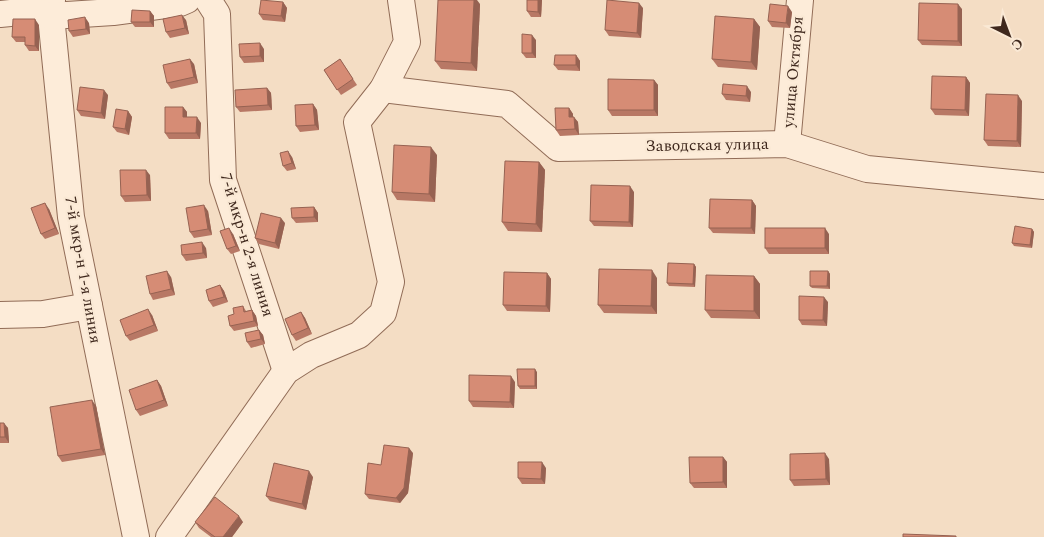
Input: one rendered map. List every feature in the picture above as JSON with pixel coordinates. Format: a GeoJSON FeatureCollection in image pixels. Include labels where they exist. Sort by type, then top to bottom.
{"type":"FeatureCollection","features":[{"type":"Feature","properties":{"kind":"street"},"geometry":{"type":"LineString","coordinates":[[0,14],[52,8],[114,12],[180,3],[187,0]]}},
{"type":"Feature","properties":{"kind":"street","name":"7-й мкр-н 2-я линия"},"geometry":{"type":"LineString","coordinates":[[208,0],[217,14],[223,180],[286,371]]}},
{"type":"Feature","properties":{"kind":"street"},"geometry":{"type":"LineString","coordinates":[[169,537],[286,371],[311,355],[359,335],[383,313],[391,282],[356,122],[383,89],[408,42],[401,0]]}},
{"type":"Feature","properties":{"kind":"street","name":"улица Октября"},"geometry":{"type":"LineString","coordinates":[[787,144],[800,0]]}},
{"type":"Feature","properties":{"kind":"street","name":"7-й мкр-н 1-я линия"},"geometry":{"type":"LineString","coordinates":[[52,8],[71,217],[136,537]]}},
{"type":"Feature","properties":{"kind":"street","name":"Заводская улица"},"geometry":{"type":"LineString","coordinates":[[383,89],[507,104],[558,148],[787,144],[867,169],[1044,186]]}},
{"type":"Feature","properties":{"kind":"street"},"geometry":{"type":"LineString","coordinates":[[0,315],[43,314],[89,306]]}},
{"type":"Feature","properties":{"kind":"building"},"geometry":{"type":"Polygon","coordinates":[[[261,0],[283,2],[281,16],[259,14],[261,0]]]}},
{"type":"Feature","properties":{"kind":"building"},"geometry":{"type":"Polygon","coordinates":[[[438,0],[474,0],[471,63],[435,61],[438,0]]]}},
{"type":"Feature","properties":{"kind":"building"},"geometry":{"type":"Polygon","coordinates":[[[527,0],[538,0],[538,12],[527,11],[527,0]]]}},
{"type":"Feature","properties":{"kind":"building"},"geometry":{"type":"Polygon","coordinates":[[[607,0],[639,3],[637,33],[605,30],[607,0]]]}},
{"type":"Feature","properties":{"kind":"building"},"geometry":{"type":"Polygon","coordinates":[[[919,3],[958,4],[958,41],[918,40],[919,3]]]}},
{"type":"Feature","properties":{"kind":"building"},"geometry":{"type":"Polygon","coordinates":[[[770,4],[788,6],[786,23],[768,21],[770,4]]]}},
{"type":"Feature","properties":{"kind":"building"},"geometry":{"type":"Polygon","coordinates":[[[132,10],[150,11],[150,22],[131,22],[132,10]]]}},
{"type":"Feature","properties":{"kind":"building"},"geometry":{"type":"Polygon","coordinates":[[[182,15],[185,28],[166,32],[163,19],[182,15]]]}},
{"type":"Feature","properties":{"kind":"building"},"geometry":{"type":"Polygon","coordinates":[[[715,16],[754,19],[751,62],[712,59],[715,16]]]}},
{"type":"Feature","properties":{"kind":"building"},"geometry":{"type":"Polygon","coordinates":[[[85,17],[86,29],[69,31],[68,20],[85,17]]]}},
{"type":"Feature","properties":{"kind":"building"},"geometry":{"type":"Polygon","coordinates":[[[13,19],[35,19],[35,46],[25,45],[25,37],[12,37],[13,19]]]}},
{"type":"Feature","properties":{"kind":"building"},"geometry":{"type":"Polygon","coordinates":[[[522,34],[532,35],[532,53],[522,53],[522,34]]]}},
{"type":"Feature","properties":{"kind":"building"},"geometry":{"type":"Polygon","coordinates":[[[260,43],[260,56],[240,57],[239,44],[260,43]]]}},
{"type":"Feature","properties":{"kind":"building"},"geometry":{"type":"Polygon","coordinates":[[[555,55],[576,55],[576,65],[554,65],[555,55]]]}},
{"type":"Feature","properties":{"kind":"building"},"geometry":{"type":"Polygon","coordinates":[[[190,59],[194,77],[167,83],[163,65],[190,59]]]}},
{"type":"Feature","properties":{"kind":"building"},"geometry":{"type":"Polygon","coordinates":[[[340,59],[353,79],[337,90],[324,70],[340,59]]]}},
{"type":"Feature","properties":{"kind":"building"},"geometry":{"type":"Polygon","coordinates":[[[932,76],[966,77],[965,110],[931,109],[932,76]]]}},
{"type":"Feature","properties":{"kind":"building"},"geometry":{"type":"Polygon","coordinates":[[[608,79],[654,80],[654,110],[608,110],[608,79]]]}},
{"type":"Feature","properties":{"kind":"building"},"geometry":{"type":"Polygon","coordinates":[[[723,84],[747,86],[746,96],[722,94],[723,84]]]}},
{"type":"Feature","properties":{"kind":"building"},"geometry":{"type":"Polygon","coordinates":[[[80,87],[104,90],[101,113],[77,110],[80,87]]]}},
{"type":"Feature","properties":{"kind":"building"},"geometry":{"type":"Polygon","coordinates":[[[267,88],[268,105],[236,107],[235,90],[267,88]]]}},
{"type":"Feature","properties":{"kind":"building"},"geometry":{"type":"Polygon","coordinates":[[[986,94],[1018,95],[1017,141],[984,140],[986,94]]]}},
{"type":"Feature","properties":{"kind":"building"},"geometry":{"type":"Polygon","coordinates":[[[313,104],[315,125],[296,126],[295,105],[313,104]]]}},
{"type":"Feature","properties":{"kind":"building"},"geometry":{"type":"Polygon","coordinates":[[[165,107],[183,107],[183,117],[197,117],[196,133],[165,133],[165,107]]]}},
{"type":"Feature","properties":{"kind":"building"},"geometry":{"type":"Polygon","coordinates":[[[555,108],[569,108],[569,117],[574,117],[575,129],[556,130],[555,108]]]}},
{"type":"Feature","properties":{"kind":"building"},"geometry":{"type":"Polygon","coordinates":[[[116,109],[128,111],[125,129],[113,127],[116,109]]]}},
{"type":"Feature","properties":{"kind":"building"},"geometry":{"type":"Polygon","coordinates":[[[394,145],[431,147],[429,194],[392,192],[394,145]]]}},
{"type":"Feature","properties":{"kind":"building"},"geometry":{"type":"Polygon","coordinates":[[[288,151],[292,163],[283,166],[280,153],[288,151]]]}},
{"type":"Feature","properties":{"kind":"building"},"geometry":{"type":"Polygon","coordinates":[[[505,161],[539,162],[536,224],[502,222],[505,161]]]}},
{"type":"Feature","properties":{"kind":"building"},"geometry":{"type":"Polygon","coordinates":[[[120,170],[146,170],[147,195],[121,196],[120,170]]]}},
{"type":"Feature","properties":{"kind":"building"},"geometry":{"type":"Polygon","coordinates":[[[591,185],[630,186],[629,222],[590,221],[591,185]]]}},
{"type":"Feature","properties":{"kind":"building"},"geometry":{"type":"Polygon","coordinates":[[[710,199],[752,200],[751,228],[709,228],[710,199]]]}},
{"type":"Feature","properties":{"kind":"building"},"geometry":{"type":"Polygon","coordinates":[[[45,203],[55,228],[41,234],[31,208],[45,203]]]}},
{"type":"Feature","properties":{"kind":"building"},"geometry":{"type":"Polygon","coordinates":[[[204,205],[208,229],[190,232],[186,208],[204,205]]]}},
{"type":"Feature","properties":{"kind":"building"},"geometry":{"type":"Polygon","coordinates":[[[314,207],[314,217],[292,218],[291,208],[314,207]]]}},
{"type":"Feature","properties":{"kind":"building"},"geometry":{"type":"Polygon","coordinates":[[[261,213],[281,218],[275,243],[255,238],[261,213]]]}},
{"type":"Feature","properties":{"kind":"building"},"geometry":{"type":"Polygon","coordinates":[[[1015,226],[1032,229],[1030,245],[1012,243],[1015,226]]]}},
{"type":"Feature","properties":{"kind":"building"},"geometry":{"type":"Polygon","coordinates":[[[229,228],[236,246],[227,249],[220,231],[229,228]]]}},
{"type":"Feature","properties":{"kind":"building"},"geometry":{"type":"Polygon","coordinates":[[[765,228],[825,228],[825,248],[765,248],[765,228]]]}},
{"type":"Feature","properties":{"kind":"building"},"geometry":{"type":"Polygon","coordinates":[[[202,242],[203,253],[182,255],[181,245],[202,242]]]}},
{"type":"Feature","properties":{"kind":"building"},"geometry":{"type":"Polygon","coordinates":[[[668,263],[694,264],[693,284],[667,283],[668,263]]]}},
{"type":"Feature","properties":{"kind":"building"},"geometry":{"type":"Polygon","coordinates":[[[599,269],[652,270],[651,306],[598,305],[599,269]]]}},
{"type":"Feature","properties":{"kind":"building"},"geometry":{"type":"Polygon","coordinates":[[[167,271],[171,289],[150,294],[146,276],[167,271]]]}},
{"type":"Feature","properties":{"kind":"building"},"geometry":{"type":"Polygon","coordinates":[[[810,271],[828,271],[827,286],[810,286],[810,271]]]}},
{"type":"Feature","properties":{"kind":"building"},"geometry":{"type":"Polygon","coordinates":[[[504,272],[547,273],[546,306],[503,305],[504,272]]]}},
{"type":"Feature","properties":{"kind":"building"},"geometry":{"type":"Polygon","coordinates":[[[706,275],[754,276],[754,311],[705,310],[706,275]]]}},
{"type":"Feature","properties":{"kind":"building"},"geometry":{"type":"Polygon","coordinates":[[[220,285],[224,297],[209,301],[206,290],[220,285]]]}},
{"type":"Feature","properties":{"kind":"building"},"geometry":{"type":"Polygon","coordinates":[[[799,296],[824,297],[823,320],[799,320],[799,296]]]}},
{"type":"Feature","properties":{"kind":"building"},"geometry":{"type":"Polygon","coordinates":[[[243,306],[244,312],[252,310],[254,321],[230,326],[228,316],[234,314],[233,308],[243,306]]]}},
{"type":"Feature","properties":{"kind":"building"},"geometry":{"type":"Polygon","coordinates":[[[148,309],[154,325],[126,336],[120,320],[148,309]]]}},
{"type":"Feature","properties":{"kind":"building"},"geometry":{"type":"Polygon","coordinates":[[[301,312],[308,328],[292,335],[285,319],[301,312]]]}},
{"type":"Feature","properties":{"kind":"building"},"geometry":{"type":"Polygon","coordinates":[[[259,330],[261,339],[247,342],[245,333],[259,330]]]}},
{"type":"Feature","properties":{"kind":"building"},"geometry":{"type":"Polygon","coordinates":[[[517,369],[535,369],[535,386],[518,386],[517,369]]]}},
{"type":"Feature","properties":{"kind":"building"},"geometry":{"type":"Polygon","coordinates":[[[469,375],[511,376],[510,402],[469,401],[469,375]]]}},
{"type":"Feature","properties":{"kind":"building"},"geometry":{"type":"Polygon","coordinates":[[[157,380],[164,400],[136,410],[129,390],[157,380]]]}},
{"type":"Feature","properties":{"kind":"building"},"geometry":{"type":"Polygon","coordinates":[[[92,400],[101,449],[58,456],[50,407],[92,400]]]}},
{"type":"Feature","properties":{"kind":"building"},"geometry":{"type":"Polygon","coordinates":[[[0,423],[4,423],[5,437],[0,437],[0,423]]]}},
{"type":"Feature","properties":{"kind":"building"},"geometry":{"type":"Polygon","coordinates":[[[384,445],[409,448],[404,488],[396,498],[365,494],[368,463],[381,465],[384,445]]]}},
{"type":"Feature","properties":{"kind":"building"},"geometry":{"type":"Polygon","coordinates":[[[825,453],[826,479],[790,480],[790,454],[825,453]]]}},
{"type":"Feature","properties":{"kind":"building"},"geometry":{"type":"Polygon","coordinates":[[[689,457],[723,457],[723,482],[690,483],[689,457]]]}},
{"type":"Feature","properties":{"kind":"building"},"geometry":{"type":"Polygon","coordinates":[[[518,462],[542,462],[541,479],[518,478],[518,462]]]}},
{"type":"Feature","properties":{"kind":"building"},"geometry":{"type":"Polygon","coordinates":[[[274,463],[309,471],[302,504],[266,496],[274,463]]]}},
{"type":"Feature","properties":{"kind":"building"},"geometry":{"type":"Polygon","coordinates":[[[215,497],[239,516],[223,537],[215,537],[195,522],[215,497]]]}},
{"type":"Feature","properties":{"kind":"building"},"geometry":{"type":"Polygon","coordinates":[[[903,534],[956,536],[956,537],[903,537],[903,534]]]}}]}
